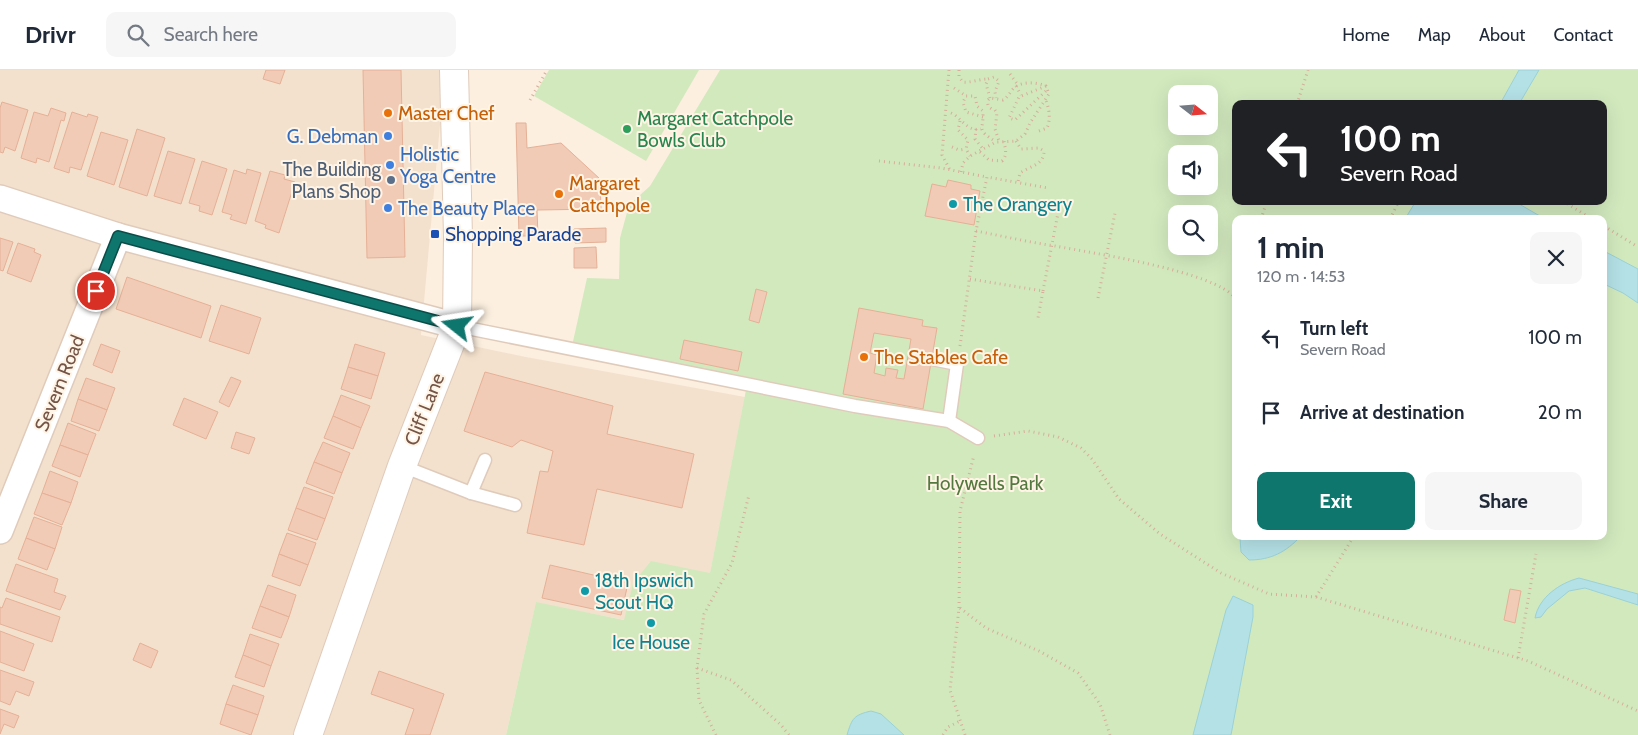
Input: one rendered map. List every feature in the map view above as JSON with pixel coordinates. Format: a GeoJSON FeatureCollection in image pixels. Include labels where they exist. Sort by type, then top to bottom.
{"type":"FeatureCollection","features":[{"type":"Feature","properties":{"kind":"street","name":"Cliff Lane"},"geometry":{"type":"LineString","coordinates":[[308,735],[402,466],[457,326],[458,237],[454,70]]}},
{"type":"Feature","properties":{"kind":"street"},"geometry":{"type":"LineString","coordinates":[[0,198],[118,236],[457,326]]}},
{"type":"Feature","properties":{"kind":"street","name":"Severn Road"},"geometry":{"type":"LineString","coordinates":[[0,530],[118,236]]}},
{"type":"Feature","properties":{"kind":"lane"},"geometry":{"type":"LineString","coordinates":[[457,326],[855,406],[948,421],[978,438]]}},
{"type":"Feature","properties":{"kind":"lane"},"geometry":{"type":"LineString","coordinates":[[932,359],[957,364],[948,421]]}},
{"type":"Feature","properties":{"kind":"lane"},"geometry":{"type":"LineString","coordinates":[[471,493],[485,460]]}},
{"type":"Feature","properties":{"kind":"lane"},"geometry":{"type":"LineString","coordinates":[[402,466],[471,493],[514,505]]}},
{"type":"Feature","properties":{"kind":"path"},"geometry":{"type":"LineString","coordinates":[[530,100],[547,70]]}},
{"type":"Feature","properties":{"kind":"path"},"geometry":{"type":"LineString","coordinates":[[949,70],[942,155],[950,170]]}},
{"type":"Feature","properties":{"kind":"path"},"geometry":{"type":"LineString","coordinates":[[959,70],[959,77],[963,82],[994,77],[999,81],[995,92],[996,98]]}},
{"type":"Feature","properties":{"kind":"path"},"geometry":{"type":"LineString","coordinates":[[1298,100],[1308,70]]}},
{"type":"Feature","properties":{"kind":"path"},"geometry":{"type":"LineString","coordinates":[[1010,74],[1021,95]]}},
{"type":"Feature","properties":{"kind":"path"},"geometry":{"type":"LineString","coordinates":[[988,79],[986,84],[990,98],[988,100],[989,106]]}},
{"type":"Feature","properties":{"kind":"path"},"geometry":{"type":"LineString","coordinates":[[961,172],[963,163],[970,156],[1000,141],[1016,141],[1025,134],[1049,94],[1047,87],[1040,83],[1025,83],[1017,86],[1003,100],[990,98]]}},
{"type":"Feature","properties":{"kind":"path"},"geometry":{"type":"LineString","coordinates":[[1047,87],[1024,109],[1019,117],[1012,120],[1009,118],[1016,100],[1021,95],[1047,87]]}},
{"type":"Feature","properties":{"kind":"path"},"geometry":{"type":"LineString","coordinates":[[954,88],[966,96],[975,96],[977,106],[981,109],[983,117],[975,139]]}},
{"type":"Feature","properties":{"kind":"path"},"geometry":{"type":"LineString","coordinates":[[966,96],[963,102],[966,112],[983,117]]}},
{"type":"Feature","properties":{"kind":"path"},"geometry":{"type":"LineString","coordinates":[[1039,131],[1047,128],[1049,124],[1046,99]]}},
{"type":"Feature","properties":{"kind":"path"},"geometry":{"type":"LineString","coordinates":[[981,109],[989,106]]}},
{"type":"Feature","properties":{"kind":"path"},"geometry":{"type":"LineString","coordinates":[[975,139],[989,160],[1002,161],[1004,159],[1006,150],[995,129],[997,113],[996,110],[989,106]]}},
{"type":"Feature","properties":{"kind":"path"},"geometry":{"type":"LineString","coordinates":[[951,113],[960,121],[1000,141]]}},
{"type":"Feature","properties":{"kind":"path"},"geometry":{"type":"LineString","coordinates":[[960,121],[958,130],[968,140]]}},
{"type":"Feature","properties":{"kind":"path"},"geometry":{"type":"LineString","coordinates":[[968,140],[975,139]]}},
{"type":"Feature","properties":{"kind":"path"},"geometry":{"type":"LineString","coordinates":[[968,140],[966,149],[970,156]]}},
{"type":"Feature","properties":{"kind":"path"},"geometry":{"type":"LineString","coordinates":[[1016,141],[1021,149],[1039,148],[1044,151],[1042,160],[1020,173],[1018,182]]}},
{"type":"Feature","properties":{"kind":"path"},"geometry":{"type":"LineString","coordinates":[[952,147],[959,150],[966,149]]}},
{"type":"Feature","properties":{"kind":"path"},"geometry":{"type":"LineString","coordinates":[[880,161],[950,170],[1048,188]]}},
{"type":"Feature","properties":{"kind":"path"},"geometry":{"type":"LineString","coordinates":[[957,364],[976,231],[987,177]]}},
{"type":"Feature","properties":{"kind":"path"},"geometry":{"type":"LineString","coordinates":[[1569,205],[1586,215]]}},
{"type":"Feature","properties":{"kind":"path"},"geometry":{"type":"LineString","coordinates":[[1038,318],[1058,213]]}},
{"type":"Feature","properties":{"kind":"path"},"geometry":{"type":"LineString","coordinates":[[1098,298],[1115,213]]}},
{"type":"Feature","properties":{"kind":"path"},"geometry":{"type":"LineString","coordinates":[[1607,228],[1638,247]]}},
{"type":"Feature","properties":{"kind":"path"},"geometry":{"type":"LineString","coordinates":[[976,231],[1167,269],[1199,278],[1232,295]]}},
{"type":"Feature","properties":{"kind":"path"},"geometry":{"type":"LineString","coordinates":[[970,279],[1043,291]]}},
{"type":"Feature","properties":{"kind":"path"},"geometry":{"type":"LineString","coordinates":[[965,735],[950,690],[960,608],[960,511],[978,438],[1028,431],[1058,437],[1082,448],[1120,499],[1160,534],[1221,573],[1269,594],[1316,596],[1518,658],[1638,711]]}},
{"type":"Feature","properties":{"kind":"path"},"geometry":{"type":"LineString","coordinates":[[716,735],[699,700],[697,668],[704,614],[732,563],[749,495]]}},
{"type":"Feature","properties":{"kind":"path"},"geometry":{"type":"LineString","coordinates":[[1316,596],[1351,540]]}},
{"type":"Feature","properties":{"kind":"path"},"geometry":{"type":"LineString","coordinates":[[1518,658],[1536,554]]}},
{"type":"Feature","properties":{"kind":"path"},"geometry":{"type":"LineString","coordinates":[[960,608],[986,628],[1039,651],[1078,673],[1100,704],[1110,735]]}},
{"type":"Feature","properties":{"kind":"path"},"geometry":{"type":"LineString","coordinates":[[697,668],[731,680],[781,725],[789,735]]}},
{"type":"Feature","properties":{"kind":"path"},"geometry":{"type":"LineString","coordinates":[[943,735],[948,727],[960,721]]}},
{"type":"Feature","properties":{"kind":"shaded area"},"geometry":{"type":"Polygon","coordinates":[[[0,70],[445,70],[421,335],[526,357],[745,397],[710,574],[633,583],[625,620],[536,603],[506,735],[0,735],[0,70]]]}},
{"type":"Feature","properties":{"kind":"green space","name":"Margaret Catchpole Bowls Club"},"geometry":{"type":"Polygon","coordinates":[[[549,70],[699,70],[646,161],[534,96],[549,70]]]}},
{"type":"Feature","properties":{"kind":"green space","name":"Holywells Park"},"geometry":{"type":"Polygon","coordinates":[[[720,70],[1638,70],[1638,735],[506,735],[536,602],[624,620],[633,583],[651,561],[710,573],[746,390],[570,355],[587,278],[619,279],[620,238],[629,205],[650,186],[720,70]]]}},
{"type":"Feature","properties":{"kind":"water"},"geometry":{"type":"Polygon","coordinates":[[[1519,70],[1539,70],[1521,100],[1502,100],[1519,70]]]}},
{"type":"Feature","properties":{"kind":"water"},"geometry":{"type":"Polygon","coordinates":[[[1414,205],[1521,205],[1538,215],[1407,215],[1414,205]]]}},
{"type":"Feature","properties":{"kind":"water"},"geometry":{"type":"Polygon","coordinates":[[[1607,253],[1638,269],[1638,303],[1607,285],[1607,253]]]}},
{"type":"Feature","properties":{"kind":"water"},"geometry":{"type":"Polygon","coordinates":[[[1240,540],[1297,540],[1278,554],[1257,560],[1249,560],[1241,552],[1240,540]]]}},
{"type":"Feature","properties":{"kind":"water"},"geometry":{"type":"Polygon","coordinates":[[[1579,578],[1638,594],[1638,605],[1585,588],[1569,591],[1547,609],[1541,617],[1535,618],[1537,610],[1551,592],[1565,583],[1579,578]]]}},
{"type":"Feature","properties":{"kind":"water"},"geometry":{"type":"Polygon","coordinates":[[[1233,596],[1253,605],[1253,617],[1231,735],[1193,735],[1226,610],[1233,596]]]}},
{"type":"Feature","properties":{"kind":"water"},"geometry":{"type":"Polygon","coordinates":[[[871,711],[881,714],[904,735],[847,735],[854,718],[871,711]]]}},
{"type":"Feature","properties":{"kind":"building"},"geometry":{"type":"Polygon","coordinates":[[[266,70],[285,70],[280,84],[263,79],[266,70]]]}},
{"type":"Feature","properties":{"kind":"building"},"geometry":{"type":"Polygon","coordinates":[[[363,70],[401,70],[405,257],[367,258],[363,70]]]}},
{"type":"Feature","properties":{"kind":"building"},"geometry":{"type":"Polygon","coordinates":[[[2,102],[28,110],[15,151],[5,147],[3,153],[0,152],[0,108],[2,102]]]}},
{"type":"Feature","properties":{"kind":"building"},"geometry":{"type":"Polygon","coordinates":[[[51,108],[66,113],[64,121],[61,120],[49,162],[37,158],[36,163],[21,158],[34,112],[48,116],[51,108]]]}},
{"type":"Feature","properties":{"kind":"building"},"geometry":{"type":"Polygon","coordinates":[[[72,112],[87,117],[88,114],[98,117],[81,170],[70,167],[69,173],[54,168],[72,112]]]}},
{"type":"Feature","properties":{"kind":"building","name":"Margaret Catchpole"},"geometry":{"type":"Polygon","coordinates":[[[516,123],[526,123],[527,148],[561,143],[600,179],[601,209],[537,210],[538,236],[519,236],[516,123]]]}},
{"type":"Feature","properties":{"kind":"building"},"geometry":{"type":"Polygon","coordinates":[[[137,129],[165,138],[147,196],[119,187],[137,129]]]}},
{"type":"Feature","properties":{"kind":"building"},"geometry":{"type":"Polygon","coordinates":[[[101,132],[128,140],[114,185],[87,176],[101,132]]]}},
{"type":"Feature","properties":{"kind":"building"},"geometry":{"type":"Polygon","coordinates":[[[168,151],[195,159],[181,204],[154,196],[168,151]]]}},
{"type":"Feature","properties":{"kind":"building"},"geometry":{"type":"Polygon","coordinates":[[[202,161],[227,169],[212,215],[199,211],[200,206],[189,203],[202,161]]]}},
{"type":"Feature","properties":{"kind":"building"},"geometry":{"type":"Polygon","coordinates":[[[247,169],[261,173],[246,224],[230,219],[232,215],[222,212],[234,170],[246,174],[247,169]]]}},
{"type":"Feature","properties":{"kind":"building"},"geometry":{"type":"Polygon","coordinates":[[[270,171],[285,175],[284,179],[295,182],[279,233],[265,228],[266,225],[255,221],[270,171]]]}},
{"type":"Feature","properties":{"kind":"building","name":"The Orangery"},"geometry":{"type":"Polygon","coordinates":[[[948,180],[971,185],[971,189],[980,191],[974,225],[925,216],[932,184],[946,187],[948,180]]]}},
{"type":"Feature","properties":{"kind":"building"},"geometry":{"type":"Polygon","coordinates":[[[606,228],[606,242],[575,243],[574,229],[606,228]]]}},
{"type":"Feature","properties":{"kind":"building"},"geometry":{"type":"Polygon","coordinates":[[[0,238],[13,242],[3,271],[0,270],[0,238]]]}},
{"type":"Feature","properties":{"kind":"building"},"geometry":{"type":"Polygon","coordinates":[[[18,243],[35,249],[34,252],[41,255],[31,282],[7,273],[18,243]]]}},
{"type":"Feature","properties":{"kind":"building"},"geometry":{"type":"Polygon","coordinates":[[[596,247],[597,268],[574,268],[574,248],[596,247]]]}},
{"type":"Feature","properties":{"kind":"building"},"geometry":{"type":"Polygon","coordinates":[[[127,277],[211,306],[201,338],[116,309],[127,277]]]}},
{"type":"Feature","properties":{"kind":"building"},"geometry":{"type":"Polygon","coordinates":[[[756,289],[767,292],[759,323],[749,320],[756,289]]]}},
{"type":"Feature","properties":{"kind":"building"},"geometry":{"type":"Polygon","coordinates":[[[221,305],[261,318],[249,354],[209,341],[221,305]]]}},
{"type":"Feature","properties":{"kind":"building","name":"The Stables Cafe"},"geometry":{"type":"Polygon","coordinates":[[[859,308],[923,320],[922,326],[937,328],[923,409],[843,394],[859,308]],[[874,333],[870,353],[877,355],[874,373],[885,376],[886,368],[898,370],[896,378],[904,379],[911,339],[874,333]]]}},
{"type":"Feature","properties":{"kind":"building"},"geometry":{"type":"Polygon","coordinates":[[[684,340],[742,352],[738,371],[680,359],[684,340]]]}},
{"type":"Feature","properties":{"kind":"building"},"geometry":{"type":"Polygon","coordinates":[[[101,344],[120,351],[112,373],[93,365],[101,344]]]}},
{"type":"Feature","properties":{"kind":"building"},"geometry":{"type":"Polygon","coordinates":[[[355,344],[385,353],[378,376],[348,367],[355,344]]]}},
{"type":"Feature","properties":{"kind":"building"},"geometry":{"type":"Polygon","coordinates":[[[348,367],[378,376],[371,399],[341,389],[348,367]]]}},
{"type":"Feature","properties":{"kind":"building"},"geometry":{"type":"Polygon","coordinates":[[[485,372],[613,406],[607,434],[694,454],[682,508],[597,489],[584,545],[527,533],[540,471],[548,472],[553,451],[521,440],[512,447],[464,431],[485,372]]]}},
{"type":"Feature","properties":{"kind":"building"},"geometry":{"type":"Polygon","coordinates":[[[231,377],[241,381],[229,407],[219,402],[231,377]]]}},
{"type":"Feature","properties":{"kind":"building"},"geometry":{"type":"Polygon","coordinates":[[[86,378],[115,388],[107,410],[78,399],[86,378]]]}},
{"type":"Feature","properties":{"kind":"building"},"geometry":{"type":"Polygon","coordinates":[[[341,395],[370,406],[361,428],[333,416],[341,395]]]}},
{"type":"Feature","properties":{"kind":"building"},"geometry":{"type":"Polygon","coordinates":[[[184,398],[218,412],[206,439],[173,425],[184,398]]]}},
{"type":"Feature","properties":{"kind":"building"},"geometry":{"type":"Polygon","coordinates":[[[78,399],[107,410],[99,431],[71,421],[78,399]]]}},
{"type":"Feature","properties":{"kind":"building"},"geometry":{"type":"Polygon","coordinates":[[[333,416],[361,428],[353,449],[324,438],[333,416]]]}},
{"type":"Feature","properties":{"kind":"building"},"geometry":{"type":"Polygon","coordinates":[[[68,423],[96,434],[88,455],[60,445],[68,423]]]}},
{"type":"Feature","properties":{"kind":"building"},"geometry":{"type":"Polygon","coordinates":[[[236,432],[255,438],[249,454],[231,448],[236,432]]]}},
{"type":"Feature","properties":{"kind":"building"},"geometry":{"type":"Polygon","coordinates":[[[323,442],[350,453],[342,473],[314,462],[323,442]]]}},
{"type":"Feature","properties":{"kind":"building"},"geometry":{"type":"Polygon","coordinates":[[[60,445],[88,455],[80,477],[52,466],[60,445]]]}},
{"type":"Feature","properties":{"kind":"building"},"geometry":{"type":"Polygon","coordinates":[[[314,462],[342,473],[334,494],[306,483],[314,462]]]}},
{"type":"Feature","properties":{"kind":"building"},"geometry":{"type":"Polygon","coordinates":[[[50,471],[78,482],[71,503],[42,493],[50,471]]]}},
{"type":"Feature","properties":{"kind":"building"},"geometry":{"type":"Polygon","coordinates":[[[304,487],[333,497],[325,519],[296,508],[304,487]]]}},
{"type":"Feature","properties":{"kind":"building"},"geometry":{"type":"Polygon","coordinates":[[[42,493],[71,503],[62,525],[34,514],[42,493]]]}},
{"type":"Feature","properties":{"kind":"building"},"geometry":{"type":"Polygon","coordinates":[[[296,508],[325,519],[317,540],[288,530],[296,508]]]}},
{"type":"Feature","properties":{"kind":"building"},"geometry":{"type":"Polygon","coordinates":[[[34,517],[62,527],[55,549],[26,538],[34,517]]]}},
{"type":"Feature","properties":{"kind":"building"},"geometry":{"type":"Polygon","coordinates":[[[287,533],[316,543],[308,565],[279,554],[287,533]]]}},
{"type":"Feature","properties":{"kind":"building"},"geometry":{"type":"Polygon","coordinates":[[[26,538],[55,549],[47,570],[18,559],[26,538]]]}},
{"type":"Feature","properties":{"kind":"building"},"geometry":{"type":"Polygon","coordinates":[[[279,554],[308,565],[300,586],[272,576],[279,554]]]}},
{"type":"Feature","properties":{"kind":"building"},"geometry":{"type":"Polygon","coordinates":[[[16,564],[58,579],[54,592],[66,596],[60,610],[6,591],[16,564]]]}},
{"type":"Feature","properties":{"kind":"building","name":"18th Ipswich Scout HQ"},"geometry":{"type":"Polygon","coordinates":[[[550,565],[628,583],[621,615],[542,598],[550,565]]]}},
{"type":"Feature","properties":{"kind":"building"},"geometry":{"type":"Polygon","coordinates":[[[268,585],[296,595],[289,617],[260,606],[268,585]]]}},
{"type":"Feature","properties":{"kind":"building"},"geometry":{"type":"Polygon","coordinates":[[[1510,589],[1521,591],[1515,623],[1504,620],[1510,589]]]}},
{"type":"Feature","properties":{"kind":"building"},"geometry":{"type":"Polygon","coordinates":[[[6,598],[60,617],[52,642],[0,624],[0,607],[2,608],[6,598]]]}},
{"type":"Feature","properties":{"kind":"building"},"geometry":{"type":"Polygon","coordinates":[[[260,606],[289,617],[281,638],[252,628],[260,606]]]}},
{"type":"Feature","properties":{"kind":"building"},"geometry":{"type":"Polygon","coordinates":[[[0,631],[34,644],[24,671],[0,662],[0,631]]]}},
{"type":"Feature","properties":{"kind":"building"},"geometry":{"type":"Polygon","coordinates":[[[250,634],[279,644],[271,666],[243,655],[250,634]]]}},
{"type":"Feature","properties":{"kind":"building"},"geometry":{"type":"Polygon","coordinates":[[[140,643],[158,651],[151,668],[133,660],[140,643]]]}},
{"type":"Feature","properties":{"kind":"building"},"geometry":{"type":"Polygon","coordinates":[[[243,655],[271,666],[264,687],[235,677],[243,655]]]}},
{"type":"Feature","properties":{"kind":"building"},"geometry":{"type":"Polygon","coordinates":[[[0,670],[34,682],[29,696],[16,691],[10,705],[0,701],[0,670]]]}},
{"type":"Feature","properties":{"kind":"building"},"geometry":{"type":"Polygon","coordinates":[[[379,671],[444,694],[430,735],[405,735],[414,709],[371,694],[379,671]]]}},
{"type":"Feature","properties":{"kind":"building"},"geometry":{"type":"Polygon","coordinates":[[[233,685],[264,696],[258,715],[226,704],[233,685]]]}},
{"type":"Feature","properties":{"kind":"building"},"geometry":{"type":"Polygon","coordinates":[[[226,704],[258,715],[251,735],[220,724],[226,704]]]}},
{"type":"Feature","properties":{"kind":"building"},"geometry":{"type":"Polygon","coordinates":[[[0,709],[19,716],[14,728],[4,724],[0,734],[0,709]]]}},
{"type":"Feature","properties":{"kind":"place","name":"Master Chef"},"geometry":{"type":"Point","coordinates":[388,113]}},
{"type":"Feature","properties":{"kind":"place","name":"Margaret Catchpole Bowls Club"},"geometry":{"type":"Point","coordinates":[627,129]}},
{"type":"Feature","properties":{"kind":"place","name":"G. Debman"},"geometry":{"type":"Point","coordinates":[388,136]}},
{"type":"Feature","properties":{"kind":"place","name":"Holistic Yoga Centre"},"geometry":{"type":"Point","coordinates":[390,165]}},
{"type":"Feature","properties":{"kind":"place","name":"The Building Plans Shop"},"geometry":{"type":"Point","coordinates":[391,180]}},
{"type":"Feature","properties":{"kind":"place","name":"Margaret Catchpole"},"geometry":{"type":"Point","coordinates":[559,194]}},
{"type":"Feature","properties":{"kind":"place","name":"The Orangery"},"geometry":{"type":"Point","coordinates":[953,204]}},
{"type":"Feature","properties":{"kind":"place","name":"The Beauty Place"},"geometry":{"type":"Point","coordinates":[388,208]}},
{"type":"Feature","properties":{"kind":"place","name":"Shopping Parade"},"geometry":{"type":"Point","coordinates":[435,234]}},
{"type":"Feature","properties":{"kind":"place","name":"The Stables Cafe"},"geometry":{"type":"Point","coordinates":[864,357]}},
{"type":"Feature","properties":{"kind":"place","name":"18th Ipswich Scout HQ"},"geometry":{"type":"Point","coordinates":[585,591]}},
{"type":"Feature","properties":{"kind":"place","name":"Ice House"},"geometry":{"type":"Point","coordinates":[651,623]}},
{"type":"Feature","properties":{"kind":"route"},"geometry":{"type":"LineString","coordinates":[[96,291],[118,236],[457,326]]}}]}
